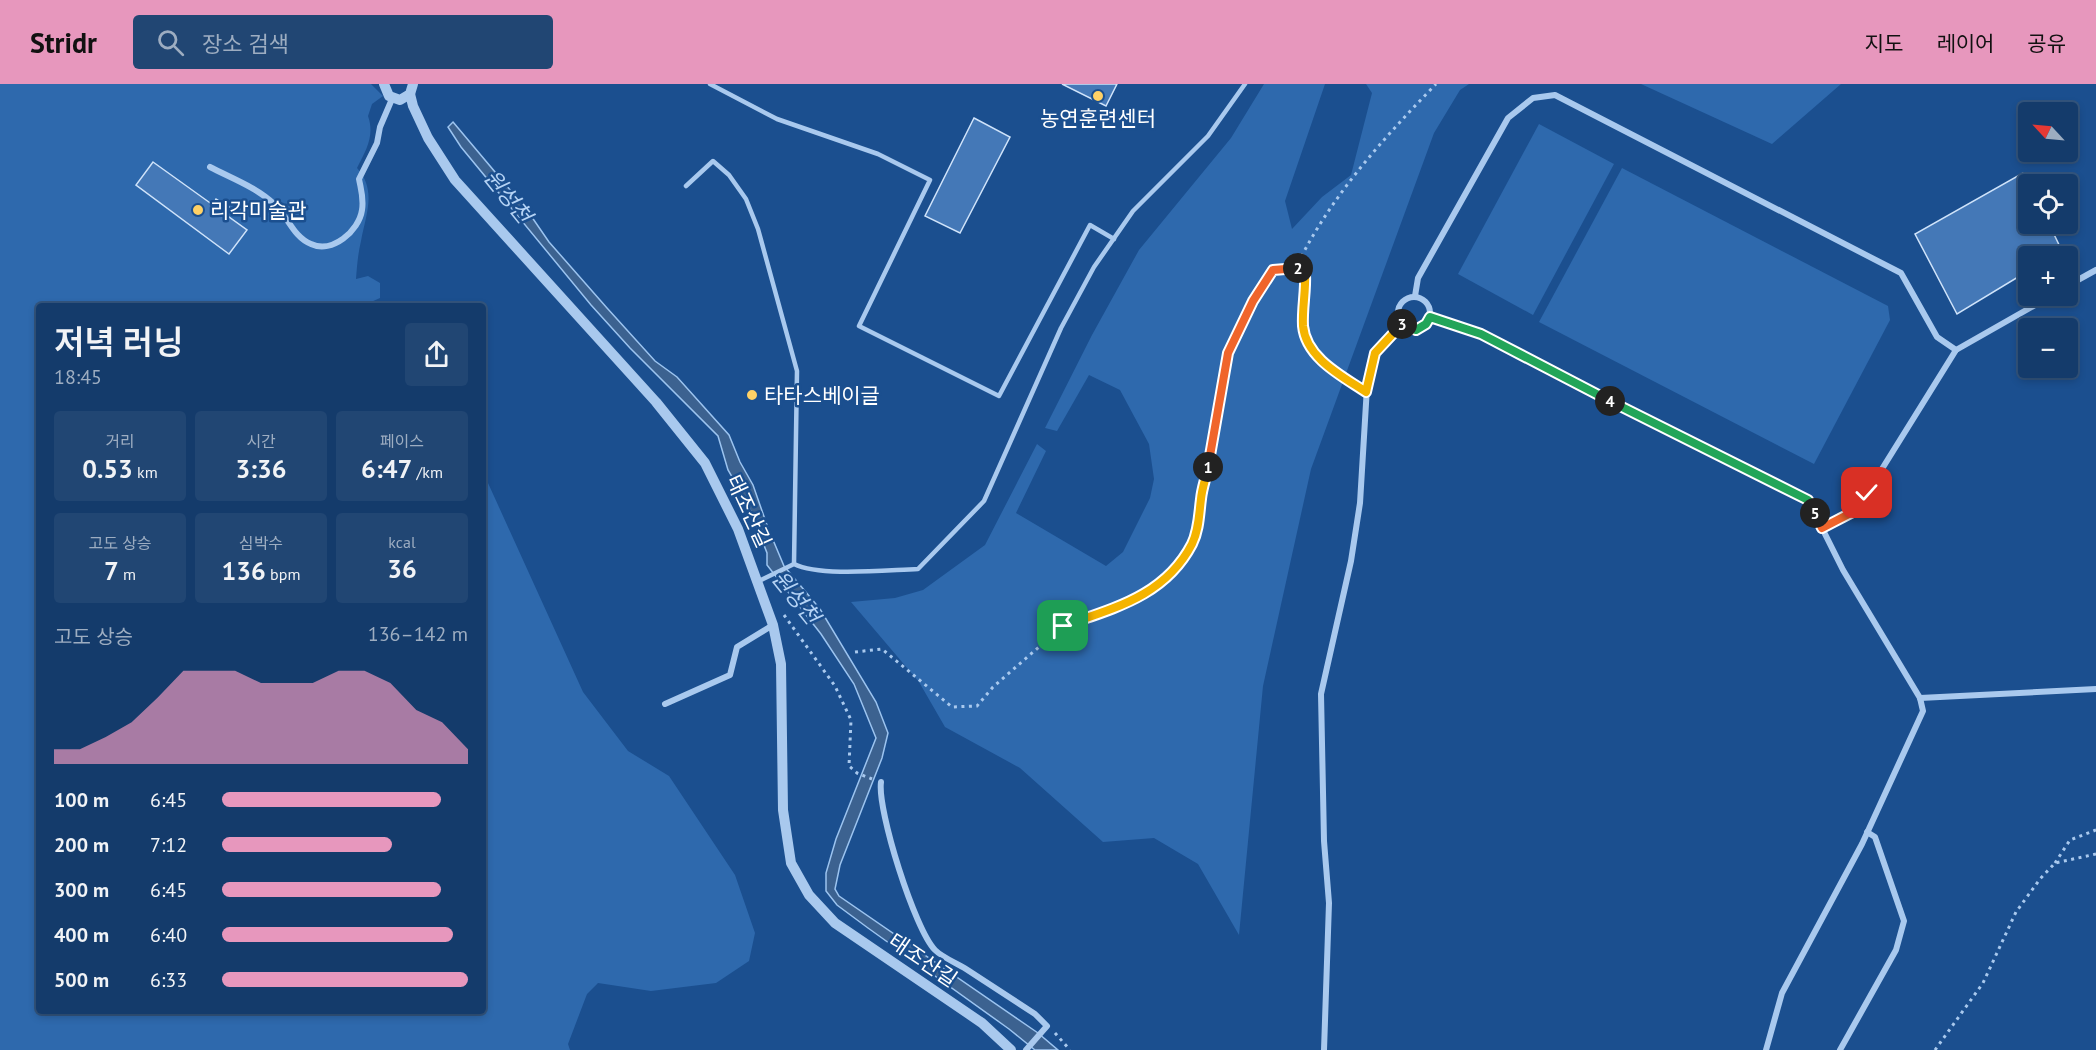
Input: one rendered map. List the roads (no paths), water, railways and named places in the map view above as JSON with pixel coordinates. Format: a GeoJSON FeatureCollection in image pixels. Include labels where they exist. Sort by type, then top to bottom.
{"type":"FeatureCollection","features":[{"type":"Feature","properties":{"kind":"street"},"geometry":{"type":"LineString","coordinates":[[384,84],[386,93],[392,99],[400,100],[411,89]]}},
{"type":"Feature","properties":{"kind":"street","name":"태조산길"},"geometry":{"type":"LineString","coordinates":[[411,89],[413,106],[428,138],[455,180],[656,402],[705,463],[764,580],[781,664],[783,810],[791,863],[809,896],[835,923],[982,1023],[1011,1050]]}},
{"type":"Feature","properties":{"kind":"street"},"geometry":{"type":"LineString","coordinates":[[1415,296],[1418,278],[1508,118],[1533,98],[1555,95],[1901,273],[1937,337],[1956,350]]}},
{"type":"Feature","properties":{"kind":"street"},"geometry":{"type":"LineString","coordinates":[[210,167],[263,195],[288,219],[297,236],[312,245],[325,246],[336,243],[357,226],[360,219],[364,195],[359,179],[377,143],[380,127],[392,99]]}},
{"type":"Feature","properties":{"kind":"street"},"geometry":{"type":"LineString","coordinates":[[2078,280],[2096,270]]}},
{"type":"Feature","properties":{"kind":"street"},"geometry":{"type":"LineString","coordinates":[[1415,296],[1428,304],[1430,317],[1426,324],[1416,330],[1406,327],[1401,323],[1399,307],[1405,299],[1415,296]]}},
{"type":"Feature","properties":{"kind":"street"},"geometry":{"type":"LineString","coordinates":[[1822,528],[1851,513],[1867,493],[1956,350],[2033,306]]}},
{"type":"Feature","properties":{"kind":"street"},"geometry":{"type":"LineString","coordinates":[[1430,317],[1481,334],[1808,500],[1843,570],[1920,698],[1923,711],[1867,832],[1782,993],[1766,1050]]}},
{"type":"Feature","properties":{"kind":"street"},"geometry":{"type":"LineString","coordinates":[[1324,1050],[1329,903],[1324,841],[1321,694],[1351,561],[1360,503],[1366,392],[1375,353],[1401,323]]}},
{"type":"Feature","properties":{"kind":"street"},"geometry":{"type":"LineString","coordinates":[[665,704],[730,675],[737,647],[773,625]]}},
{"type":"Feature","properties":{"kind":"street"},"geometry":{"type":"LineString","coordinates":[[1920,698],[2096,689]]}},
{"type":"Feature","properties":{"kind":"street"},"geometry":{"type":"LineString","coordinates":[[878,781],[885,823],[898,866],[934,949],[1035,1014],[1046,1028],[1026,1050]]}},
{"type":"Feature","properties":{"kind":"street"},"geometry":{"type":"LineString","coordinates":[[1840,1050],[1896,950],[1905,921],[1875,837],[1867,832]]}},
{"type":"Feature","properties":{"kind":"lane"},"geometry":{"type":"LineString","coordinates":[[710,84],[777,119],[878,154],[930,180],[858,326],[999,396],[1089,225],[1114,239]]}},
{"type":"Feature","properties":{"kind":"lane"},"geometry":{"type":"LineString","coordinates":[[794,564],[804,569],[822,570],[918,569],[984,501],[1061,328],[1094,267],[1133,211],[1208,136],[1245,84]]}},
{"type":"Feature","properties":{"kind":"lane"},"geometry":{"type":"LineString","coordinates":[[686,186],[713,161],[729,175],[746,199],[758,229],[780,303],[798,371],[794,564]]}},
{"type":"Feature","properties":{"kind":"lane"},"geometry":{"type":"LineString","coordinates":[[764,580],[794,564]]}},
{"type":"Feature","properties":{"kind":"water","name":"원성천"},"geometry":{"type":"Polygon","coordinates":[[[453,122],[527,210],[549,242],[607,308],[655,361],[677,377],[729,435],[753,485],[784,566],[820,609],[876,702],[888,733],[882,758],[840,865],[835,889],[839,896],[1038,1033],[1058,1050],[1035,1050],[837,905],[826,891],[826,873],[836,839],[876,738],[854,684],[821,634],[767,565],[767,553],[748,504],[728,470],[718,436],[630,348],[591,305],[461,147],[448,127],[453,122]]]}},
{"type":"Feature","properties":{"kind":"place","name":"농연훈련센터"},"geometry":{"type":"Point","coordinates":[1098,96]}},
{"type":"Feature","properties":{"kind":"place","name":"리각미술관"},"geometry":{"type":"Point","coordinates":[198,210]}},
{"type":"Feature","properties":{"kind":"place","name":"타타스베이글"},"geometry":{"type":"Point","coordinates":[752,395]}}]}
